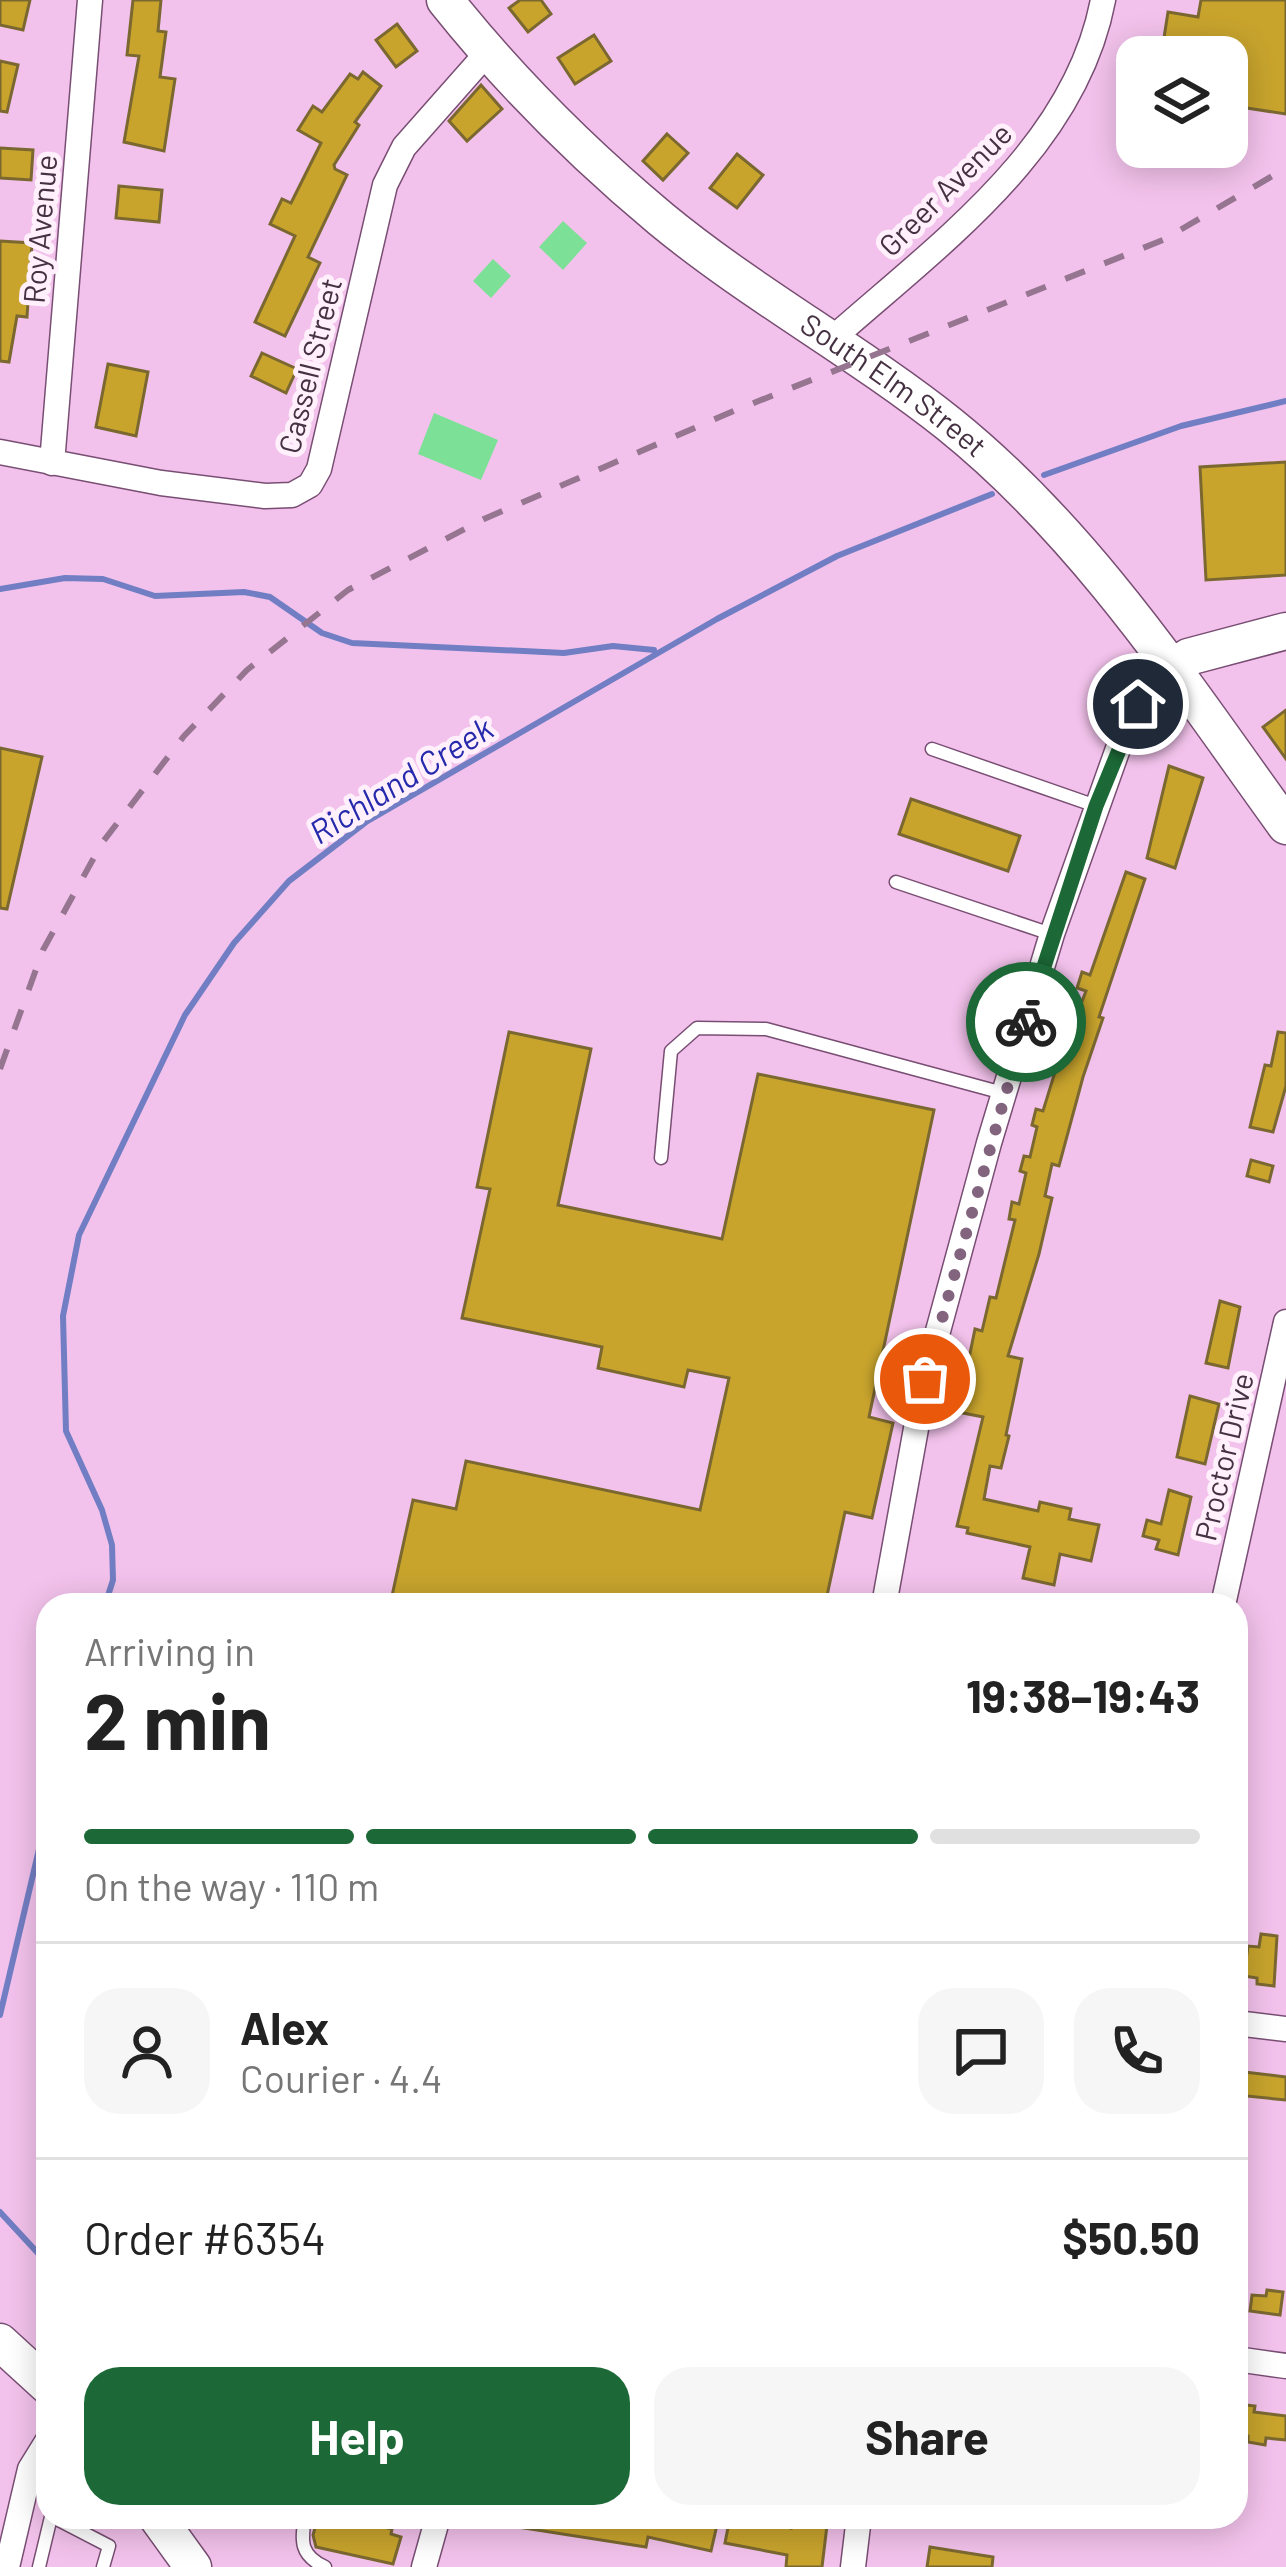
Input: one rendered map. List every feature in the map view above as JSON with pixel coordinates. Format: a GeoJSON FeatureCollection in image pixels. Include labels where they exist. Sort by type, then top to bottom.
{"type":"FeatureCollection","features":[{"type":"Feature","properties":{"kind":"street","name":"Roy Avenue"},"geometry":{"type":"LineString","coordinates":[[52,463],[90,0]]}},
{"type":"Feature","properties":{"kind":"street","name":"South Elm Street"},"geometry":{"type":"LineString","coordinates":[[445,0],[487,53],[662,220],[949,424],[1036,501],[1171,668],[1286,826]]}},
{"type":"Feature","properties":{"kind":"street","name":"Greer Avenue"},"geometry":{"type":"LineString","coordinates":[[832,339],[966,220],[1031,151],[1067,98],[1091,50],[1102,0]]}},
{"type":"Feature","properties":{"kind":"street","name":"Cassell Street"},"geometry":{"type":"LineString","coordinates":[[0,452],[161,483],[265,496],[292,495],[310,485],[319,469],[385,185],[404,147],[487,53]]}},
{"type":"Feature","properties":{"kind":"street"},"geometry":{"type":"LineString","coordinates":[[886,1593],[925,1379],[1052,934],[1125,729],[1159,676],[1187,657],[1286,631]]}},
{"type":"Feature","properties":{"kind":"street","name":"Proctor Drive"},"geometry":{"type":"LineString","coordinates":[[1226,1593],[1286,1322]]}},
{"type":"Feature","properties":{"kind":"street"},"geometry":{"type":"LineString","coordinates":[[1248,2024],[1286,2029]]}},
{"type":"Feature","properties":{"kind":"street"},"geometry":{"type":"LineString","coordinates":[[0,2342],[36,2375]]}},
{"type":"Feature","properties":{"kind":"street"},"geometry":{"type":"LineString","coordinates":[[1248,2361],[1286,2366]]}},
{"type":"Feature","properties":{"kind":"street"},"geometry":{"type":"LineString","coordinates":[[7,2567],[36,2459]]}},
{"type":"Feature","properties":{"kind":"street"},"geometry":{"type":"LineString","coordinates":[[166,2529],[193,2567]]}},
{"type":"Feature","properties":{"kind":"street"},"geometry":{"type":"LineString","coordinates":[[424,2567],[435,2529]]}},
{"type":"Feature","properties":{"kind":"street"},"geometry":{"type":"LineString","coordinates":[[853,2567],[858,2529]]}},
{"type":"Feature","properties":{"kind":"lane"},"geometry":{"type":"LineString","coordinates":[[932,749],[1096,806]]}},
{"type":"Feature","properties":{"kind":"lane"},"geometry":{"type":"LineString","coordinates":[[896,882],[1052,934]]}},
{"type":"Feature","properties":{"kind":"lane"},"geometry":{"type":"LineString","coordinates":[[661,1158],[670,1051],[697,1028],[766,1029],[1004,1094]]}},
{"type":"Feature","properties":{"kind":"lane"},"geometry":{"type":"LineString","coordinates":[[39,2567],[49,2529]]}},
{"type":"Feature","properties":{"kind":"lane"},"geometry":{"type":"LineString","coordinates":[[87,2529],[109,2546],[104,2567]]}},
{"type":"Feature","properties":{"kind":"lane"},"geometry":{"type":"LineString","coordinates":[[305,2529],[304,2552],[325,2567]]}},
{"type":"Feature","properties":{"kind":"green space"},"geometry":{"type":"Polygon","coordinates":[[[563,221],[587,243],[563,270],[539,247],[563,221]]]}},
{"type":"Feature","properties":{"kind":"green space"},"geometry":{"type":"Polygon","coordinates":[[[493,259],[511,276],[491,298],[473,281],[493,259]]]}},
{"type":"Feature","properties":{"kind":"green space"},"geometry":{"type":"Polygon","coordinates":[[[434,413],[498,440],[481,480],[418,454],[434,413]]]}},
{"type":"Feature","properties":{"kind":"building"},"geometry":{"type":"Polygon","coordinates":[[[0,0],[30,0],[23,30],[0,25],[0,0]]]}},
{"type":"Feature","properties":{"kind":"building"},"geometry":{"type":"Polygon","coordinates":[[[133,0],[161,0],[158,31],[166,32],[160,77],[175,79],[164,151],[124,142],[139,56],[127,55],[133,0]]]}},
{"type":"Feature","properties":{"kind":"building"},"geometry":{"type":"Polygon","coordinates":[[[520,0],[541,0],[551,14],[528,32],[509,8],[520,0]]]}},
{"type":"Feature","properties":{"kind":"building"},"geometry":{"type":"Polygon","coordinates":[[[1201,0],[1286,0],[1286,114],[1248,108],[1248,36],[1164,36],[1168,12],[1198,17],[1201,0]]]}},
{"type":"Feature","properties":{"kind":"building"},"geometry":{"type":"Polygon","coordinates":[[[397,24],[417,51],[396,67],[376,40],[397,24]]]}},
{"type":"Feature","properties":{"kind":"building"},"geometry":{"type":"Polygon","coordinates":[[[594,35],[611,61],[575,84],[558,58],[594,35]]]}},
{"type":"Feature","properties":{"kind":"building"},"geometry":{"type":"Polygon","coordinates":[[[0,61],[18,65],[7,112],[0,111],[0,61]]]}},
{"type":"Feature","properties":{"kind":"building"},"geometry":{"type":"Polygon","coordinates":[[[363,72],[381,86],[355,122],[359,125],[334,165],[347,175],[308,257],[320,263],[285,336],[255,322],[295,236],[270,224],[282,199],[291,203],[321,143],[298,130],[313,106],[322,112],[350,74],[358,79],[363,72]]]}},
{"type":"Feature","properties":{"kind":"building"},"geometry":{"type":"Polygon","coordinates":[[[481,85],[502,109],[467,141],[449,121],[481,85]]]}},
{"type":"Feature","properties":{"kind":"building"},"geometry":{"type":"Polygon","coordinates":[[[667,134],[688,153],[663,180],[643,161],[667,134]]]}},
{"type":"Feature","properties":{"kind":"building"},"geometry":{"type":"Polygon","coordinates":[[[0,148],[33,150],[31,180],[0,178],[0,148]]]}},
{"type":"Feature","properties":{"kind":"building"},"geometry":{"type":"Polygon","coordinates":[[[737,154],[763,175],[737,208],[710,188],[737,154]]]}},
{"type":"Feature","properties":{"kind":"building"},"geometry":{"type":"Polygon","coordinates":[[[119,186],[162,190],[159,222],[116,218],[119,186]]]}},
{"type":"Feature","properties":{"kind":"building"},"geometry":{"type":"Polygon","coordinates":[[[0,241],[32,243],[27,317],[17,316],[9,362],[0,361],[0,241]]]}},
{"type":"Feature","properties":{"kind":"building"},"geometry":{"type":"Polygon","coordinates":[[[262,353],[297,369],[286,393],[251,376],[262,353]]]}},
{"type":"Feature","properties":{"kind":"building"},"geometry":{"type":"Polygon","coordinates":[[[108,364],[148,372],[136,436],[96,427],[108,364]]]}},
{"type":"Feature","properties":{"kind":"building"},"geometry":{"type":"Polygon","coordinates":[[[1286,462],[1286,575],[1206,580],[1200,467],[1286,462]]]}},
{"type":"Feature","properties":{"kind":"building"},"geometry":{"type":"Polygon","coordinates":[[[1286,710],[1286,759],[1263,727],[1286,710]]]}},
{"type":"Feature","properties":{"kind":"building"},"geometry":{"type":"Polygon","coordinates":[[[0,748],[42,757],[7,909],[0,908],[0,748]]]}},
{"type":"Feature","properties":{"kind":"building"},"geometry":{"type":"Polygon","coordinates":[[[1169,766],[1203,778],[1175,868],[1147,858],[1169,766]]]}},
{"type":"Feature","properties":{"kind":"building"},"geometry":{"type":"Polygon","coordinates":[[[911,799],[1020,836],[1008,871],[899,834],[911,799]]]}},
{"type":"Feature","properties":{"kind":"building"},"geometry":{"type":"Polygon","coordinates":[[[1126,872],[1145,879],[1099,1017],[1103,1018],[1059,1166],[1052,1164],[1045,1196],[1052,1198],[1008,1356],[1022,1359],[1009,1436],[1001,1468],[990,1466],[984,1499],[1038,1511],[1040,1502],[1071,1509],[1069,1519],[1099,1525],[1091,1561],[1060,1554],[1054,1585],[1023,1578],[1030,1547],[967,1533],[968,1528],[957,1526],[983,1417],[958,1412],[975,1329],[982,1331],[990,1297],[996,1298],[1015,1220],[1009,1219],[1012,1202],[1019,1204],[1026,1173],[1020,1171],[1024,1156],[1030,1157],[1037,1127],[1032,1125],[1036,1109],[1043,1111],[1071,1020],[1074,1022],[1086,991],[1077,988],[1082,972],[1090,975],[1126,872]]]}},
{"type":"Feature","properties":{"kind":"building"},"geometry":{"type":"Polygon","coordinates":[[[509,1032],[591,1049],[558,1205],[722,1239],[758,1074],[934,1110],[869,1417],[893,1423],[872,1518],[845,1512],[828,1593],[393,1593],[413,1500],[456,1509],[466,1461],[700,1510],[729,1378],[688,1370],[684,1387],[598,1368],[602,1347],[462,1318],[490,1189],[477,1187],[509,1032]]]}},
{"type":"Feature","properties":{"kind":"building"},"geometry":{"type":"Polygon","coordinates":[[[1278,1032],[1286,1033],[1286,1086],[1273,1132],[1250,1127],[1278,1032]]]}},
{"type":"Feature","properties":{"kind":"building"},"geometry":{"type":"Polygon","coordinates":[[[1251,1160],[1273,1166],[1269,1182],[1247,1176],[1251,1160]]]}},
{"type":"Feature","properties":{"kind":"building"},"geometry":{"type":"Polygon","coordinates":[[[1220,1301],[1240,1307],[1228,1368],[1206,1363],[1220,1301]]]}},
{"type":"Feature","properties":{"kind":"building"},"geometry":{"type":"Polygon","coordinates":[[[1190,1396],[1219,1404],[1205,1464],[1177,1457],[1190,1396]]]}},
{"type":"Feature","properties":{"kind":"building"},"geometry":{"type":"Polygon","coordinates":[[[1169,1490],[1191,1497],[1178,1555],[1156,1549],[1159,1540],[1143,1536],[1147,1520],[1161,1524],[1169,1490]]]}},
{"type":"Feature","properties":{"kind":"building"},"geometry":{"type":"Polygon","coordinates":[[[1261,1934],[1277,1936],[1274,1986],[1257,1984],[1257,1978],[1248,1977],[1248,1946],[1259,1947],[1261,1934]]]}},
{"type":"Feature","properties":{"kind":"building"},"geometry":{"type":"Polygon","coordinates":[[[1248,2072],[1286,2077],[1286,2100],[1248,2096],[1248,2072]]]}},
{"type":"Feature","properties":{"kind":"building"},"geometry":{"type":"Polygon","coordinates":[[[1267,2290],[1283,2292],[1280,2315],[1250,2311],[1252,2295],[1266,2296],[1267,2290]]]}},
{"type":"Feature","properties":{"kind":"building"},"geometry":{"type":"Polygon","coordinates":[[[1248,2405],[1255,2406],[1254,2412],[1286,2416],[1286,2440],[1266,2438],[1265,2445],[1248,2442],[1248,2405]]]}},
{"type":"Feature","properties":{"kind":"building"},"geometry":{"type":"Polygon","coordinates":[[[315,2529],[392,2529],[391,2534],[401,2537],[393,2564],[316,2547],[315,2529]]]}},
{"type":"Feature","properties":{"kind":"building"},"geometry":{"type":"Polygon","coordinates":[[[530,2529],[716,2529],[711,2551],[648,2537],[646,2547],[530,2529]]]}},
{"type":"Feature","properties":{"kind":"building"},"geometry":{"type":"Polygon","coordinates":[[[728,2529],[827,2529],[822,2567],[786,2567],[787,2555],[725,2543],[728,2529]]]}},
{"type":"Feature","properties":{"kind":"building"},"geometry":{"type":"Polygon","coordinates":[[[930,2547],[993,2557],[992,2567],[927,2567],[930,2547]]]}},
{"type":"Feature","properties":{"kind":"waterway","name":"Richland Creek"},"geometry":{"type":"LineString","coordinates":[[1044,475],[1181,426],[1286,401]]}},
{"type":"Feature","properties":{"kind":"waterway","name":"Richland Creek"},"geometry":{"type":"LineString","coordinates":[[109,1593],[112,1545],[102,1510],[66,1431],[63,1316],[79,1235],[185,1015],[234,943],[289,881],[366,822],[717,619],[837,556],[992,494]]}},
{"type":"Feature","properties":{"kind":"waterway"},"geometry":{"type":"LineString","coordinates":[[0,589],[65,578],[103,579],[155,596],[244,592],[270,597],[322,633],[352,643],[564,653],[613,646],[654,650]]}},
{"type":"Feature","properties":{"kind":"waterway","name":"Richland Creek"},"geometry":{"type":"LineString","coordinates":[[0,2015],[36,1862]]}},
{"type":"Feature","properties":{"kind":"waterway"},"geometry":{"type":"LineString","coordinates":[[0,2212],[36,2251]]}},
{"type":"Feature","properties":{"kind":"railway"},"geometry":{"type":"LineString","coordinates":[[0,1069],[43,950],[102,843],[184,736],[247,670],[348,590],[484,519],[736,410],[1163,240],[1286,168]]}},
{"type":"Feature","properties":{"kind":"way so far"},"geometry":{"type":"LineString","coordinates":[[925,1379],[1026,1022]]}},
{"type":"Feature","properties":{"kind":"route"},"geometry":{"type":"LineString","coordinates":[[1026,1022],[1096,806],[1138,704]]}}]}
